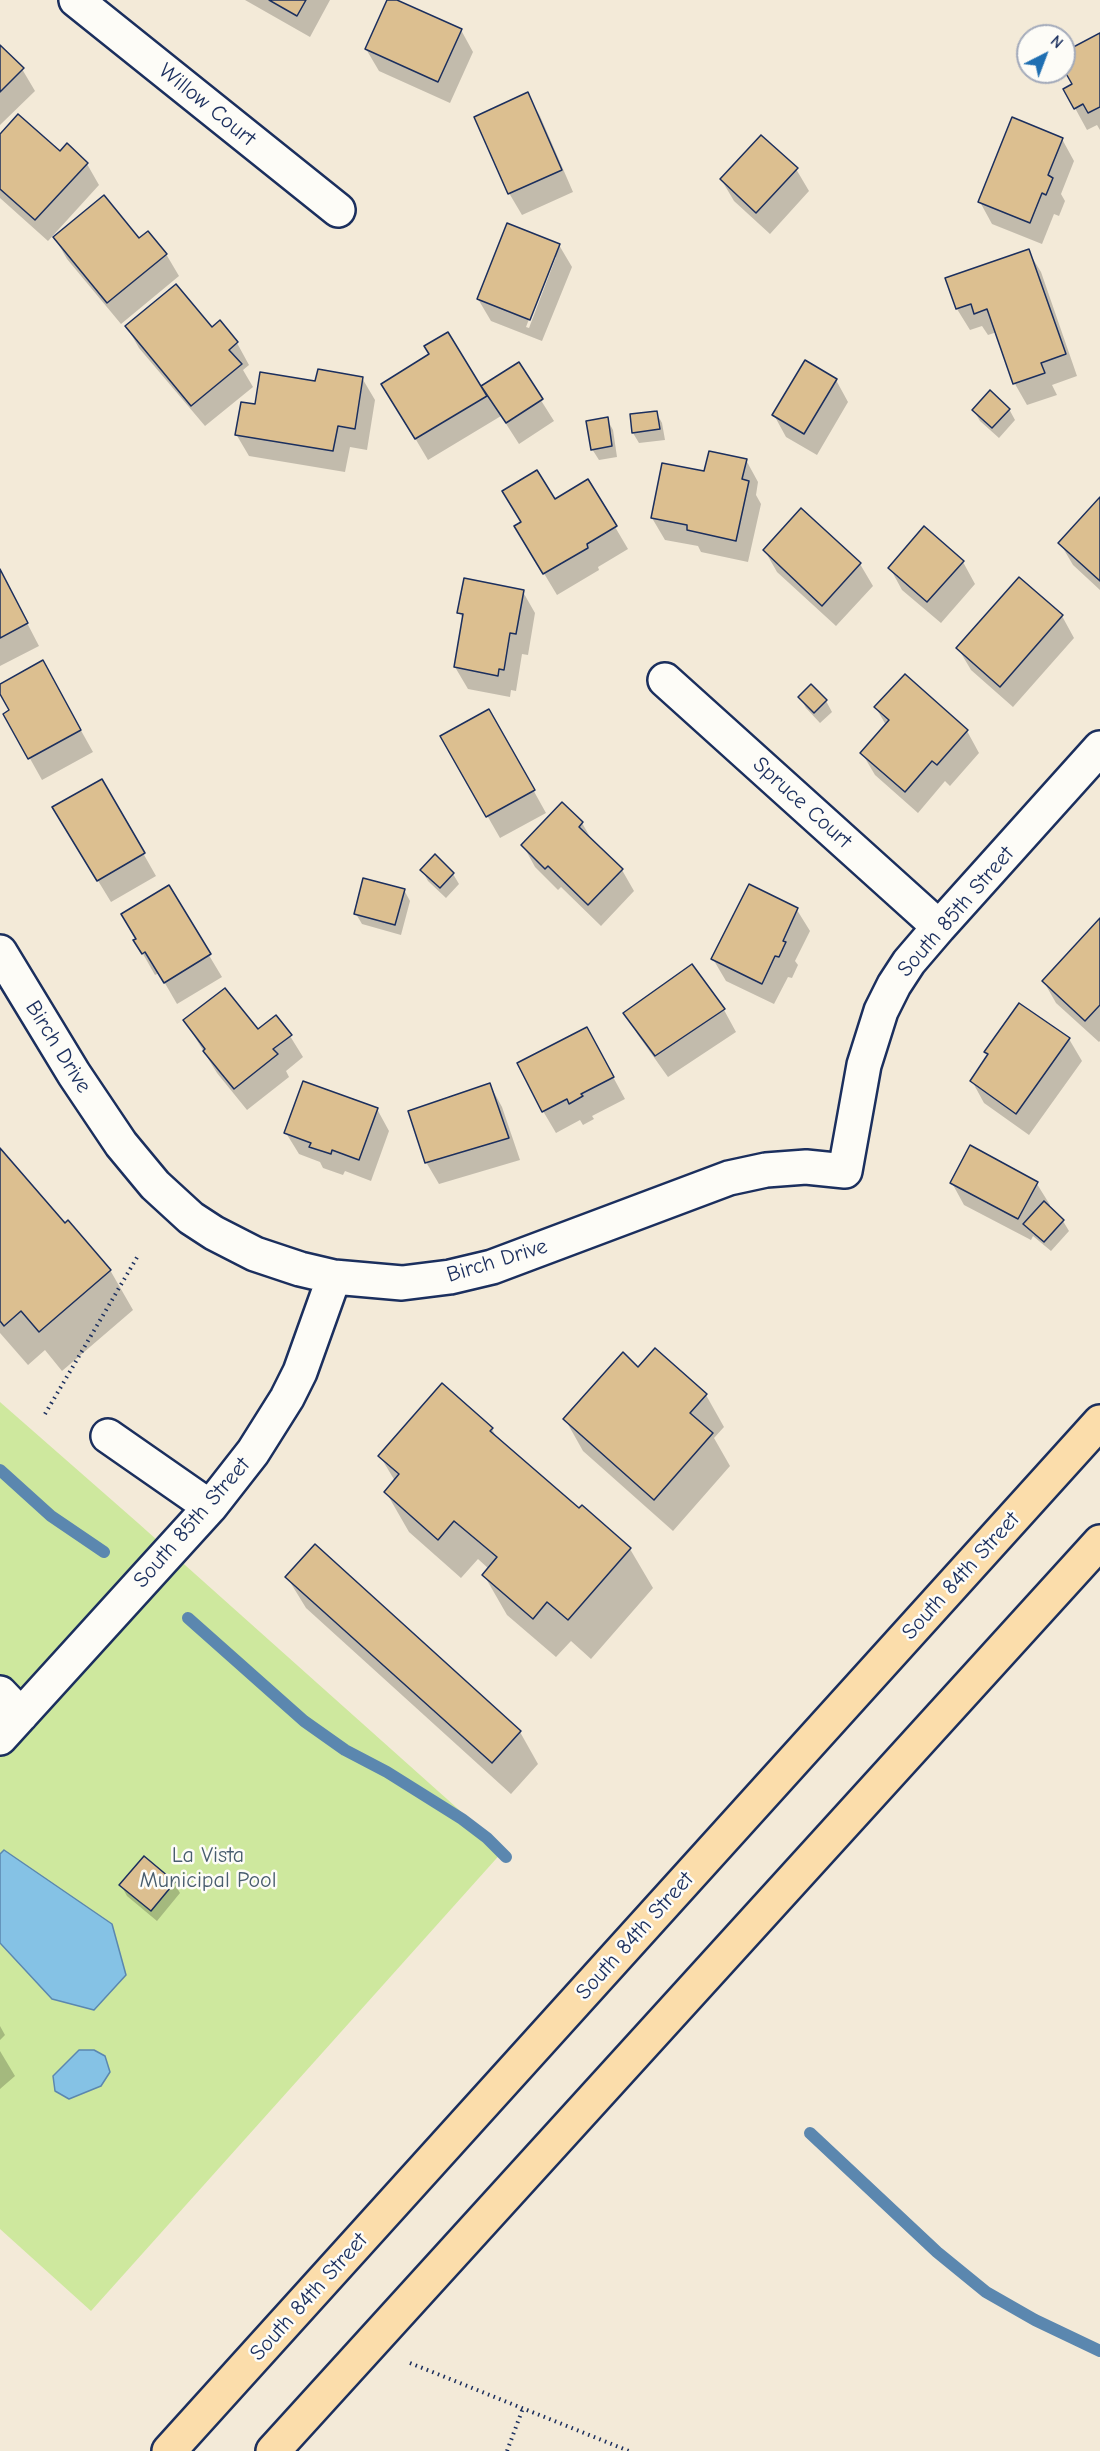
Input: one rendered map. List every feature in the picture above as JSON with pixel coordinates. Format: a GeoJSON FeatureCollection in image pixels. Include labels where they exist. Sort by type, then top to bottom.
{"type":"FeatureCollection","features":[{"type":"Feature","properties":{"kind":"main road","name":"South 84th Street"},"geometry":{"type":"LineString","coordinates":[[169,2451],[1100,1422]]}},
{"type":"Feature","properties":{"kind":"main road"},"geometry":{"type":"LineString","coordinates":[[273,2451],[1100,1542]]}},
{"type":"Feature","properties":{"kind":"street","name":"Willow Court"},"geometry":{"type":"LineString","coordinates":[[76,0],[338,210]]}},
{"type":"Feature","properties":{"kind":"street","name":"Spruce Court"},"geometry":{"type":"LineString","coordinates":[[666,680],[939,927]]}},
{"type":"Feature","properties":{"kind":"street","name":"South 85th Street"},"geometry":{"type":"LineString","coordinates":[[845,1171],[864,1065],[881,1011],[894,985],[909,962],[939,927],[1100,748]]}},
{"type":"Feature","properties":{"kind":"street","name":"Birch Drive"},"geometry":{"type":"LineString","coordinates":[[0,952],[105,1121],[138,1166],[173,1203],[214,1233],[255,1254],[289,1266],[334,1277],[402,1283],[450,1277],[492,1267],[729,1178],[766,1170],[806,1167],[845,1171]]}},
{"type":"Feature","properties":{"kind":"street","name":"South 85th Street"},"geometry":{"type":"LineString","coordinates":[[7,1715],[210,1507],[253,1452],[287,1398],[300,1372],[334,1277]]}},
{"type":"Feature","properties":{"kind":"street"},"geometry":{"type":"LineString","coordinates":[[108,1436],[210,1507]]}},
{"type":"Feature","properties":{"kind":"path"},"geometry":{"type":"LineString","coordinates":[[45,1414],[139,1254]]}},
{"type":"Feature","properties":{"kind":"path"},"geometry":{"type":"LineString","coordinates":[[410,2363],[629,2451]]}},
{"type":"Feature","properties":{"kind":"path"},"geometry":{"type":"LineString","coordinates":[[507,2451],[523,2408]]}},
{"type":"Feature","properties":{"kind":"green space","name":"La Vista Municipal Pool"},"geometry":{"type":"Polygon","coordinates":[[[0,1402],[504,1850],[91,2311],[0,2229],[0,1402]]]}},
{"type":"Feature","properties":{"kind":"water"},"geometry":{"type":"Polygon","coordinates":[[[4,1850],[112,1924],[126,1975],[94,2010],[52,1999],[0,1943],[0,1854],[4,1850]]]}},
{"type":"Feature","properties":{"kind":"water"},"geometry":{"type":"Polygon","coordinates":[[[79,2050],[94,2050],[105,2056],[110,2072],[101,2086],[69,2099],[55,2091],[53,2076],[79,2050]]]}},
{"type":"Feature","properties":{"kind":"building"},"geometry":{"type":"Polygon","coordinates":[[[269,0],[306,0],[297,16],[269,0]]]}},
{"type":"Feature","properties":{"kind":"building"},"geometry":{"type":"Polygon","coordinates":[[[387,0],[397,0],[462,29],[438,82],[365,49],[387,0]]]}},
{"type":"Feature","properties":{"kind":"building"},"geometry":{"type":"Polygon","coordinates":[[[1100,33],[1100,107],[1088,113],[1083,104],[1074,109],[1063,89],[1076,84],[1076,46],[1100,33]]]}},
{"type":"Feature","properties":{"kind":"building"},"geometry":{"type":"Polygon","coordinates":[[[0,45],[24,68],[0,92],[0,45]]]}},
{"type":"Feature","properties":{"kind":"building"},"geometry":{"type":"Polygon","coordinates":[[[528,92],[562,170],[508,194],[474,117],[528,92]]]}},
{"type":"Feature","properties":{"kind":"building"},"geometry":{"type":"Polygon","coordinates":[[[18,114],[60,151],[67,143],[88,163],[35,220],[0,189],[0,134],[18,114]]]}},
{"type":"Feature","properties":{"kind":"building"},"geometry":{"type":"Polygon","coordinates":[[[1012,117],[1063,138],[1048,175],[1053,178],[1046,195],[1042,193],[1030,223],[978,202],[1012,117]]]}},
{"type":"Feature","properties":{"kind":"building"},"geometry":{"type":"Polygon","coordinates":[[[761,135],[798,168],[756,213],[720,179],[761,135]]]}},
{"type":"Feature","properties":{"kind":"building"},"geometry":{"type":"Polygon","coordinates":[[[104,195],[139,238],[148,231],[167,254],[107,303],[53,237],[104,195]]]}},
{"type":"Feature","properties":{"kind":"building"},"geometry":{"type":"Polygon","coordinates":[[[507,223],[560,244],[530,320],[477,299],[507,223]]]}},
{"type":"Feature","properties":{"kind":"building"},"geometry":{"type":"Polygon","coordinates":[[[1029,249],[1066,354],[1041,363],[1045,373],[1013,384],[987,309],[974,314],[971,304],[956,309],[945,278],[1029,249]]]}},
{"type":"Feature","properties":{"kind":"building"},"geometry":{"type":"Polygon","coordinates":[[[176,284],[212,327],[220,320],[238,342],[229,350],[242,364],[191,406],[125,326],[176,284]]]}},
{"type":"Feature","properties":{"kind":"building"},"geometry":{"type":"Polygon","coordinates":[[[448,332],[487,396],[415,439],[381,384],[429,354],[424,346],[448,332]]]}},
{"type":"Feature","properties":{"kind":"building"},"geometry":{"type":"Polygon","coordinates":[[[805,360],[837,379],[804,434],[772,415],[805,360]]]}},
{"type":"Feature","properties":{"kind":"building"},"geometry":{"type":"Polygon","coordinates":[[[519,362],[543,399],[506,423],[481,386],[519,362]]]}},
{"type":"Feature","properties":{"kind":"building"},"geometry":{"type":"Polygon","coordinates":[[[318,369],[363,377],[355,429],[338,426],[333,451],[235,435],[241,402],[255,404],[260,372],[315,381],[318,369]]]}},
{"type":"Feature","properties":{"kind":"building"},"geometry":{"type":"Polygon","coordinates":[[[990,390],[1010,409],[992,428],[972,410],[990,390]]]}},
{"type":"Feature","properties":{"kind":"building"},"geometry":{"type":"Polygon","coordinates":[[[657,411],[660,429],[632,433],[630,414],[657,411]]]}},
{"type":"Feature","properties":{"kind":"building"},"geometry":{"type":"Polygon","coordinates":[[[608,417],[612,446],[591,450],[586,421],[608,417]]]}},
{"type":"Feature","properties":{"kind":"building"},"geometry":{"type":"Polygon","coordinates":[[[709,451],[747,459],[742,479],[749,481],[736,541],[687,530],[687,525],[651,518],[662,463],[704,471],[709,451]]]}},
{"type":"Feature","properties":{"kind":"building"},"geometry":{"type":"Polygon","coordinates":[[[537,470],[555,499],[588,479],[617,526],[587,544],[588,548],[543,574],[514,526],[521,522],[502,491],[537,470]]]}},
{"type":"Feature","properties":{"kind":"building"},"geometry":{"type":"Polygon","coordinates":[[[1100,497],[1100,581],[1058,543],[1100,497]]]}},
{"type":"Feature","properties":{"kind":"building"},"geometry":{"type":"Polygon","coordinates":[[[801,508],[861,563],[822,606],[763,550],[801,508]]]}},
{"type":"Feature","properties":{"kind":"building"},"geometry":{"type":"Polygon","coordinates":[[[924,526],[964,561],[927,602],[888,568],[924,526]]]}},
{"type":"Feature","properties":{"kind":"building"},"geometry":{"type":"Polygon","coordinates":[[[0,569],[28,623],[0,638],[0,569]]]}},
{"type":"Feature","properties":{"kind":"building"},"geometry":{"type":"Polygon","coordinates":[[[1019,577],[1063,615],[1000,687],[956,648],[1019,577]]]}},
{"type":"Feature","properties":{"kind":"building"},"geometry":{"type":"Polygon","coordinates":[[[464,578],[524,590],[516,634],[510,633],[504,670],[499,669],[498,676],[454,667],[463,614],[457,613],[464,578]]]}},
{"type":"Feature","properties":{"kind":"building"},"geometry":{"type":"Polygon","coordinates":[[[43,660],[81,730],[28,759],[3,714],[9,710],[0,694],[0,684],[43,660]]]}},
{"type":"Feature","properties":{"kind":"building"},"geometry":{"type":"Polygon","coordinates":[[[905,674],[968,730],[937,765],[932,761],[905,792],[860,753],[889,720],[874,707],[905,674]]]}},
{"type":"Feature","properties":{"kind":"building"},"geometry":{"type":"Polygon","coordinates":[[[811,684],[827,700],[814,713],[798,697],[811,684]]]}},
{"type":"Feature","properties":{"kind":"building"},"geometry":{"type":"Polygon","coordinates":[[[489,709],[535,790],[486,817],[440,736],[489,709]]]}},
{"type":"Feature","properties":{"kind":"building"},"geometry":{"type":"Polygon","coordinates":[[[102,779],[145,853],[97,881],[52,807],[102,779]]]}},
{"type":"Feature","properties":{"kind":"building"},"geometry":{"type":"Polygon","coordinates":[[[562,802],[583,822],[579,827],[623,869],[588,905],[548,866],[545,869],[521,845],[562,802]]]}},
{"type":"Feature","properties":{"kind":"building"},"geometry":{"type":"Polygon","coordinates":[[[435,854],[454,873],[440,888],[420,870],[435,854]]]}},
{"type":"Feature","properties":{"kind":"building"},"geometry":{"type":"Polygon","coordinates":[[[363,878],[405,889],[395,925],[354,914],[363,878]]]}},
{"type":"Feature","properties":{"kind":"building"},"geometry":{"type":"Polygon","coordinates":[[[749,884],[798,908],[783,941],[786,942],[779,957],[775,956],[762,984],[711,959],[749,884]]]}},
{"type":"Feature","properties":{"kind":"building"},"geometry":{"type":"Polygon","coordinates":[[[169,885],[211,954],[164,983],[145,952],[142,954],[133,940],[136,939],[121,914],[169,885]]]}},
{"type":"Feature","properties":{"kind":"building"},"geometry":{"type":"Polygon","coordinates":[[[1100,918],[1100,1005],[1085,1021],[1042,981],[1100,918]]]}},
{"type":"Feature","properties":{"kind":"building"},"geometry":{"type":"Polygon","coordinates":[[[692,964],[725,1009],[655,1056],[623,1013],[692,964]]]}},
{"type":"Feature","properties":{"kind":"building"},"geometry":{"type":"Polygon","coordinates":[[[225,988],[258,1029],[276,1015],[292,1035],[273,1049],[278,1054],[234,1089],[203,1051],[205,1049],[183,1020],[225,988]]]}},
{"type":"Feature","properties":{"kind":"building"},"geometry":{"type":"Polygon","coordinates":[[[1019,1003],[1070,1038],[1016,1114],[970,1081],[988,1054],[984,1052],[1019,1003]]]}},
{"type":"Feature","properties":{"kind":"building"},"geometry":{"type":"Polygon","coordinates":[[[587,1027],[614,1077],[581,1094],[583,1096],[569,1104],[567,1099],[542,1112],[517,1063],[587,1027]]]}},
{"type":"Feature","properties":{"kind":"building"},"geometry":{"type":"Polygon","coordinates":[[[303,1081],[378,1108],[359,1160],[332,1150],[331,1154],[309,1147],[311,1143],[284,1133],[303,1081]]]}},
{"type":"Feature","properties":{"kind":"building"},"geometry":{"type":"Polygon","coordinates":[[[490,1083],[509,1138],[425,1163],[408,1111],[490,1083]]]}},
{"type":"Feature","properties":{"kind":"building"},"geometry":{"type":"Polygon","coordinates":[[[970,1145],[1038,1182],[1018,1219],[950,1183],[970,1145]]]}},
{"type":"Feature","properties":{"kind":"building"},"geometry":{"type":"Polygon","coordinates":[[[0,1148],[65,1223],[68,1220],[111,1270],[39,1332],[21,1311],[4,1326],[0,1321],[0,1148]]]}},
{"type":"Feature","properties":{"kind":"building"},"geometry":{"type":"Polygon","coordinates":[[[1044,1201],[1064,1220],[1044,1242],[1023,1224],[1044,1201]]]}},
{"type":"Feature","properties":{"kind":"building"},"geometry":{"type":"Polygon","coordinates":[[[655,1348],[707,1394],[690,1413],[713,1433],[654,1500],[563,1419],[623,1352],[638,1367],[655,1348]]]}},
{"type":"Feature","properties":{"kind":"building"},"geometry":{"type":"Polygon","coordinates":[[[442,1383],[493,1428],[490,1431],[579,1508],[582,1505],[631,1548],[568,1620],[547,1602],[533,1619],[482,1575],[497,1557],[454,1521],[438,1540],[384,1492],[399,1474],[378,1456],[442,1383]]]}},
{"type":"Feature","properties":{"kind":"building"},"geometry":{"type":"Polygon","coordinates":[[[315,1544],[521,1731],[492,1763],[285,1577],[315,1544]]]}},
{"type":"Feature","properties":{"kind":"building"},"geometry":{"type":"Polygon","coordinates":[[[144,1856],[175,1882],[151,1911],[119,1885],[144,1856]]]}},
{"type":"Feature","properties":{"kind":"waterway"},"geometry":{"type":"LineString","coordinates":[[0,1470],[51,1516],[104,1552]]}},
{"type":"Feature","properties":{"kind":"waterway"},"geometry":{"type":"LineString","coordinates":[[188,1618],[304,1721],[345,1750],[387,1772],[462,1819],[487,1838],[506,1857]]}},
{"type":"Feature","properties":{"kind":"waterway"},"geometry":{"type":"LineString","coordinates":[[810,2133],[937,2252],[986,2292],[1035,2320],[1100,2351]]}}]}
